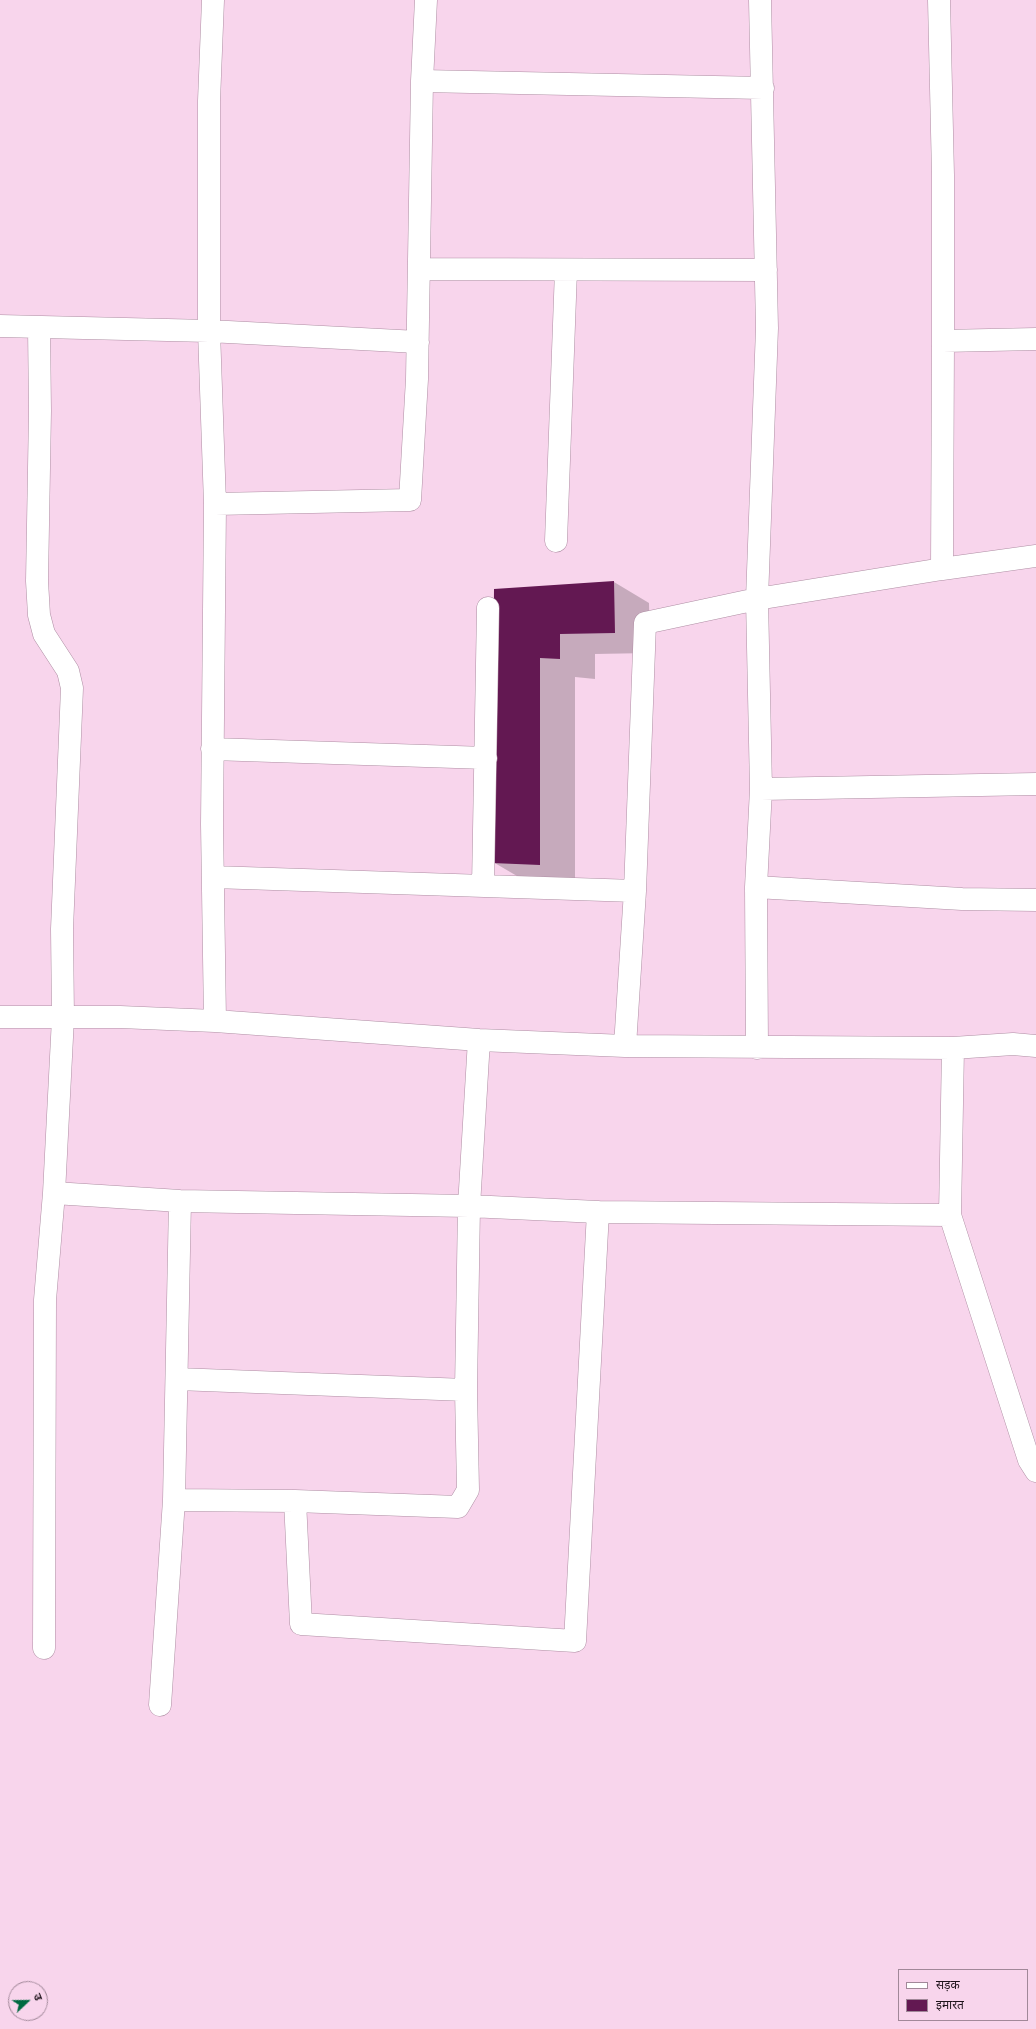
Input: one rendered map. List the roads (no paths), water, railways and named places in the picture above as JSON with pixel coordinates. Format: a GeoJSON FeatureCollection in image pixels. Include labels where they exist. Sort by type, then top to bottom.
{"type":"FeatureCollection","features":[{"type":"Feature","properties":{"kind":"street"},"geometry":{"type":"LineString","coordinates":[[213,0],[209,101],[208,331],[215,504],[212,749],[215,1021]]}},
{"type":"Feature","properties":{"kind":"street"},"geometry":{"type":"LineString","coordinates":[[215,504],[410,500],[418,342],[422,81],[426,0]]}},
{"type":"Feature","properties":{"kind":"street"},"geometry":{"type":"LineString","coordinates":[[757,1048],[756,887],[761,788],[757,599],[767,328],[760,0]]}},
{"type":"Feature","properties":{"kind":"street"},"geometry":{"type":"LineString","coordinates":[[939,0],[943,175],[942,569]]}},
{"type":"Feature","properties":{"kind":"street"},"geometry":{"type":"LineString","coordinates":[[422,81],[762,88]]}},
{"type":"Feature","properties":{"kind":"street"},"geometry":{"type":"LineString","coordinates":[[419,269],[766,270]]}},
{"type":"Feature","properties":{"kind":"street"},"geometry":{"type":"LineString","coordinates":[[556,541],[566,270]]}},
{"type":"Feature","properties":{"kind":"street"},"geometry":{"type":"LineString","coordinates":[[0,326],[208,331],[418,342]]}},
{"type":"Feature","properties":{"kind":"street"},"geometry":{"type":"LineString","coordinates":[[39,328],[40,411],[37,581],[39,615],[44,634],[68,671],[72,688],[62,929],[63,1018],[54,1193],[45,1300],[44,1648]]}},
{"type":"Feature","properties":{"kind":"street"},"geometry":{"type":"LineString","coordinates":[[943,341],[1036,339]]}},
{"type":"Feature","properties":{"kind":"street"},"geometry":{"type":"LineString","coordinates":[[625,1046],[635,891],[645,623],[757,599],[942,569],[1036,556]]}},
{"type":"Feature","properties":{"kind":"street"},"geometry":{"type":"LineString","coordinates":[[483,886],[488,608]]}},
{"type":"Feature","properties":{"kind":"street"},"geometry":{"type":"LineString","coordinates":[[212,749],[486,758]]}},
{"type":"Feature","properties":{"kind":"street"},"geometry":{"type":"LineString","coordinates":[[761,788],[1036,784]]}},
{"type":"Feature","properties":{"kind":"street"},"geometry":{"type":"LineString","coordinates":[[213,876],[635,891]]}},
{"type":"Feature","properties":{"kind":"street"},"geometry":{"type":"LineString","coordinates":[[756,887],[962,898],[1036,900]]}},
{"type":"Feature","properties":{"kind":"street"},"geometry":{"type":"LineString","coordinates":[[0,1017],[120,1017],[215,1021],[479,1040],[625,1046],[757,1048],[953,1048],[1013,1044],[1036,1046]]}},
{"type":"Feature","properties":{"kind":"street"},"geometry":{"type":"LineString","coordinates":[[174,1500],[296,1501],[458,1507],[468,1490],[466,1390],[469,1206],[479,1040]]}},
{"type":"Feature","properties":{"kind":"street"},"geometry":{"type":"LineString","coordinates":[[953,1048],[950,1215],[1029,1460],[1036,1471]]}},
{"type":"Feature","properties":{"kind":"street"},"geometry":{"type":"LineString","coordinates":[[54,1193],[180,1201],[469,1206],[598,1212],[950,1215]]}},
{"type":"Feature","properties":{"kind":"street"},"geometry":{"type":"LineString","coordinates":[[160,1705],[174,1500],[180,1201]]}},
{"type":"Feature","properties":{"kind":"street"},"geometry":{"type":"LineString","coordinates":[[296,1501],[301,1624],[575,1641],[598,1212]]}},
{"type":"Feature","properties":{"kind":"street"},"geometry":{"type":"LineString","coordinates":[[177,1379],[466,1390]]}}]}
